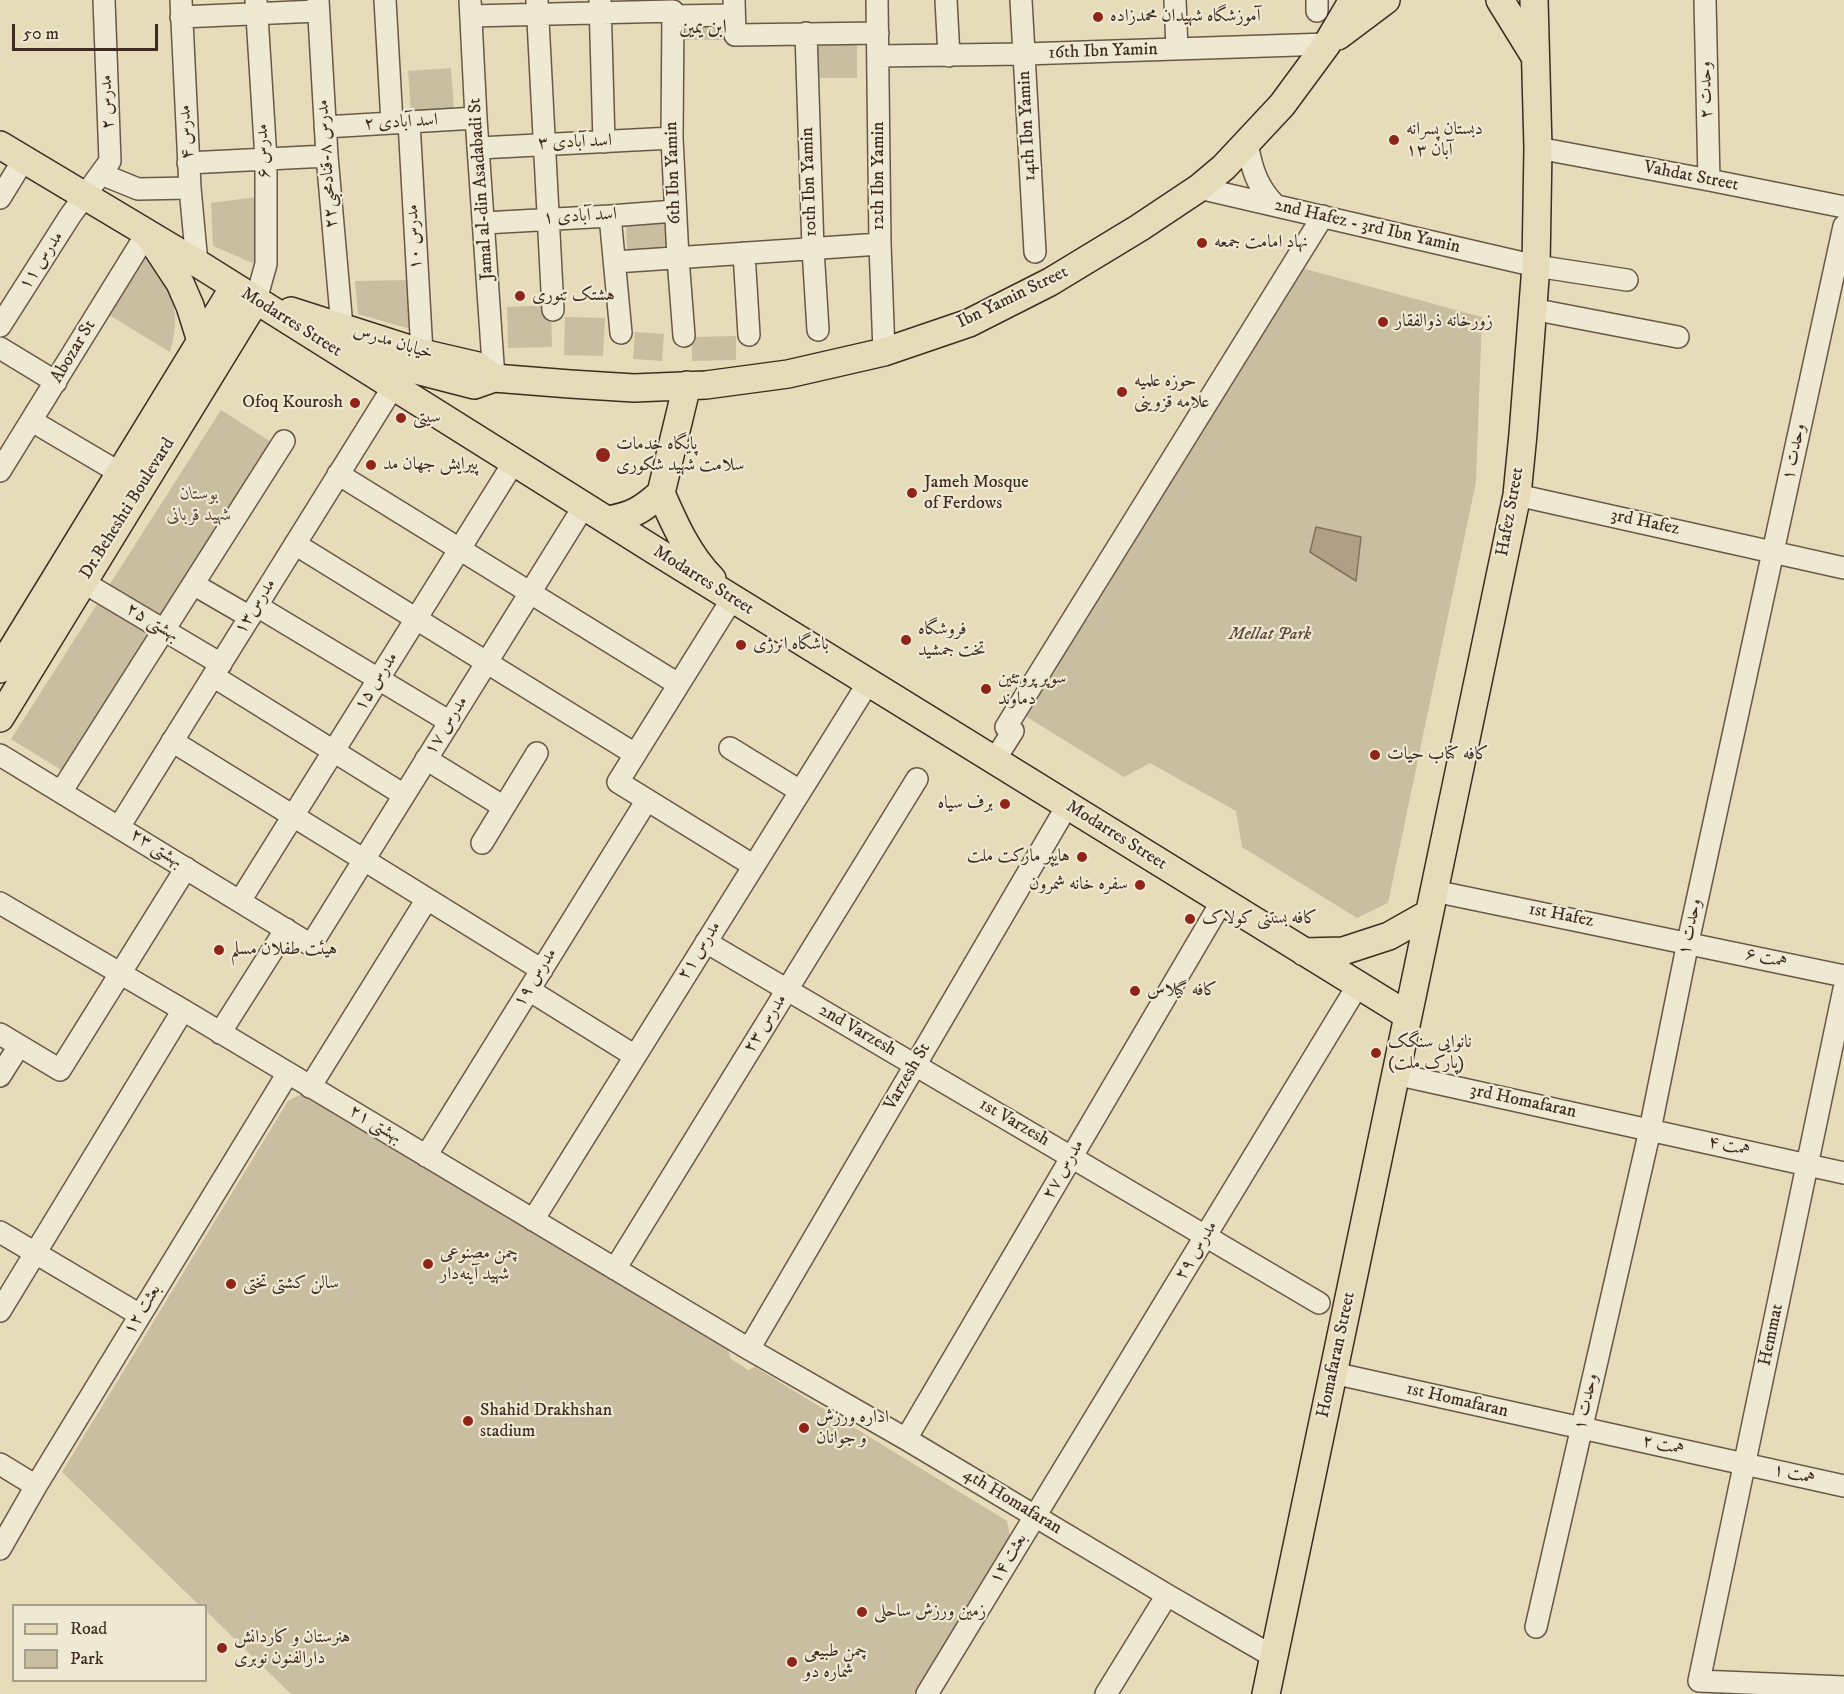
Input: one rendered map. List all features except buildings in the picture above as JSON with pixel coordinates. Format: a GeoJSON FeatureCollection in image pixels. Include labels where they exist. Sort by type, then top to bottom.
{"type":"FeatureCollection","features":[{"type":"Feature","properties":{"kind":"main road","name":"Ibn Yamin Street"},"geometry":{"type":"LineString","coordinates":[[494,378],[634,388],[687,385],[788,374],[884,352],[969,323],[1050,282],[1139,228],[1199,188],[1224,167],[1282,105],[1327,44],[1353,0]]}},
{"type":"Feature","properties":{"kind":"main road"},"geometry":{"type":"LineString","coordinates":[[1327,44],[1386,0]]}},
{"type":"Feature","properties":{"kind":"main road"},"geometry":{"type":"LineString","coordinates":[[1500,0],[1535,55]]}},
{"type":"Feature","properties":{"kind":"main road","name":"Hafez Street"},"geometry":{"type":"LineString","coordinates":[[1407,1015],[1517,495],[1536,266],[1538,148],[1534,0]]}},
{"type":"Feature","properties":{"kind":"main road","name":"Modarres Street"},"geometry":{"type":"LineString","coordinates":[[0,145],[197,263],[868,683],[1407,1015]]}},
{"type":"Feature","properties":{"kind":"main road"},"geometry":{"type":"LineString","coordinates":[[147,233],[180,283],[201,340]]}},
{"type":"Feature","properties":{"kind":"main road","name":"خیابان مدرس"},"geometry":{"type":"LineString","coordinates":[[245,293],[342,327],[422,352],[478,366],[494,378]]}},
{"type":"Feature","properties":{"kind":"main road","name":"Dr.Beheshti Boulevard"},"geometry":{"type":"LineString","coordinates":[[0,669],[120,473],[193,379],[201,340],[245,293]]}},
{"type":"Feature","properties":{"kind":"main road","name":"Dr.Beheshti Boulevard"},"geometry":{"type":"LineString","coordinates":[[0,717],[83,582],[193,379],[245,293]]}},
{"type":"Feature","properties":{"kind":"main road"},"geometry":{"type":"LineString","coordinates":[[303,330],[412,369],[474,385],[494,378]]}},
{"type":"Feature","properties":{"kind":"main road"},"geometry":{"type":"LineString","coordinates":[[607,520],[627,517],[650,503],[661,493],[687,385]]}},
{"type":"Feature","properties":{"kind":"main road"},"geometry":{"type":"LineString","coordinates":[[661,493],[675,524],[696,559],[732,598]]}},
{"type":"Feature","properties":{"kind":"main road"},"geometry":{"type":"LineString","coordinates":[[1304,952],[1342,951],[1389,936],[1431,902]]}},
{"type":"Feature","properties":{"kind":"main road","name":"Homafaran Street"},"geometry":{"type":"LineString","coordinates":[[1266,1694],[1407,1015]]}},
{"type":"Feature","properties":{"kind":"street","name":"مدرس ۲"},"geometry":{"type":"LineString","coordinates":[[84,196],[110,161],[104,0]]}},
{"type":"Feature","properties":{"kind":"street","name":"مدرس ۱۰"},"geometry":{"type":"LineString","coordinates":[[385,0],[401,123],[422,352]]}},
{"type":"Feature","properties":{"kind":"street","name":"12th Ibn Yamin"},"geometry":{"type":"LineString","coordinates":[[877,0],[880,244],[884,352]]}},
{"type":"Feature","properties":{"kind":"street"},"geometry":{"type":"LineString","coordinates":[[946,0],[949,56]]}},
{"type":"Feature","properties":{"kind":"street","name":"14th Ibn Yamin"},"geometry":{"type":"LineString","coordinates":[[1021,0],[1035,252]]}},
{"type":"Feature","properties":{"kind":"street"},"geometry":{"type":"LineString","coordinates":[[1175,0],[1177,50]]}},
{"type":"Feature","properties":{"kind":"street","name":"وحدت ۲"},"geometry":{"type":"LineString","coordinates":[[1705,0],[1709,180]]}},
{"type":"Feature","properties":{"kind":"street"},"geometry":{"type":"LineString","coordinates":[[181,9],[318,6]]}},
{"type":"Feature","properties":{"kind":"street","name":"مدرس ۸-قنادمحبی۲۲"},"geometry":{"type":"LineString","coordinates":[[318,6],[327,156],[342,327]]}},
{"type":"Feature","properties":{"kind":"street"},"geometry":{"type":"LineString","coordinates":[[471,8],[600,6],[734,17],[806,33],[878,33]]}},
{"type":"Feature","properties":{"kind":"street"},"geometry":{"type":"LineString","coordinates":[[600,6],[604,142]]}},
{"type":"Feature","properties":{"kind":"street","name":"مدرس ۶"},"geometry":{"type":"LineString","coordinates":[[245,293],[266,264],[266,159],[257,7]]}},
{"type":"Feature","properties":{"kind":"street"},"geometry":{"type":"LineString","coordinates":[[537,7],[553,310]]}},
{"type":"Feature","properties":{"kind":"street","name":"Jamal al-din Asadabadi St"},"geometry":{"type":"LineString","coordinates":[[471,8],[476,118],[494,378]]}},
{"type":"Feature","properties":{"kind":"street","name":"مدرس ۴"},"geometry":{"type":"LineString","coordinates":[[181,9],[188,163],[197,263]]}},
{"type":"Feature","properties":{"kind":"street","name":"6th Ibn Yamin"},"geometry":{"type":"LineString","coordinates":[[673,13],[672,138],[684,336]]}},
{"type":"Feature","properties":{"kind":"street","name":"10th Ibn Yamin"},"geometry":{"type":"LineString","coordinates":[[806,33],[818,330]]}},
{"type":"Feature","properties":{"kind":"street","name":"16th Ibn Yamin"},"geometry":{"type":"LineString","coordinates":[[878,56],[1177,50],[1327,44]]}},
{"type":"Feature","properties":{"kind":"street","name":"اسد آبادی ۲"},"geometry":{"type":"LineString","coordinates":[[325,127],[476,118]]}},
{"type":"Feature","properties":{"kind":"street","name":"اسد آبادی ۳"},"geometry":{"type":"LineString","coordinates":[[479,148],[672,138]]}},
{"type":"Feature","properties":{"kind":"street"},"geometry":{"type":"LineString","coordinates":[[1247,144],[1256,178],[1263,192],[1275,205]]}},
{"type":"Feature","properties":{"kind":"street","name":"Vahdat Street"},"geometry":{"type":"LineString","coordinates":[[1538,148],[1844,207]]}},
{"type":"Feature","properties":{"kind":"street"},"geometry":{"type":"LineString","coordinates":[[188,163],[327,156]]}},
{"type":"Feature","properties":{"kind":"street"},"geometry":{"type":"LineString","coordinates":[[0,198],[24,159]]}},
{"type":"Feature","properties":{"kind":"street"},"geometry":{"type":"LineString","coordinates":[[101,174],[138,189],[190,188]]}},
{"type":"Feature","properties":{"kind":"street","name":"2nd Hafez - 3rd Ibn Yamin"},"geometry":{"type":"LineString","coordinates":[[1199,188],[1536,266],[1627,280]]}},
{"type":"Feature","properties":{"kind":"street","name":"مدرس ۱۱"},"geometry":{"type":"LineString","coordinates":[[0,326],[84,196]]}},
{"type":"Feature","properties":{"kind":"street","name":"اسد آبادی ۱"},"geometry":{"type":"LineString","coordinates":[[484,223],[675,211]]}},
{"type":"Feature","properties":{"kind":"street"},"geometry":{"type":"LineString","coordinates":[[610,216],[621,333]]}},
{"type":"Feature","properties":{"kind":"street"},"geometry":{"type":"LineString","coordinates":[[994,761],[1013,731],[1006,727],[1323,216]]}},
{"type":"Feature","properties":{"kind":"street","name":"وحدت ۱"},"geometry":{"type":"LineString","coordinates":[[1536,1628],[1650,1130],[1688,942],[1844,226]]}},
{"type":"Feature","properties":{"kind":"street","name":"Abozar St"},"geometry":{"type":"LineString","coordinates":[[0,471],[147,233]]}},
{"type":"Feature","properties":{"kind":"street"},"geometry":{"type":"LineString","coordinates":[[615,262],[880,244]]}},
{"type":"Feature","properties":{"kind":"street"},"geometry":{"type":"LineString","coordinates":[[744,253],[749,334]]}},
{"type":"Feature","properties":{"kind":"street"},"geometry":{"type":"LineString","coordinates":[[1533,309],[1678,337]]}},
{"type":"Feature","properties":{"kind":"street"},"geometry":{"type":"LineString","coordinates":[[0,348],[56,382]]}},
{"type":"Feature","properties":{"kind":"street","name":"مدرس۱۳"},"geometry":{"type":"LineString","coordinates":[[119,827],[393,387]]}},
{"type":"Feature","properties":{"kind":"street"},"geometry":{"type":"LineString","coordinates":[[32,421],[120,473]]}},
{"type":"Feature","properties":{"kind":"street"},"geometry":{"type":"LineString","coordinates":[[61,792],[285,441]]}},
{"type":"Feature","properties":{"kind":"street","name":"مدرس ۱۵"},"geometry":{"type":"LineString","coordinates":[[240,902],[514,462]]}},
{"type":"Feature","properties":{"kind":"street"},"geometry":{"type":"LineString","coordinates":[[338,474],[678,684]]}},
{"type":"Feature","properties":{"kind":"street","name":"3rd Hafez"},"geometry":{"type":"LineString","coordinates":[[1517,495],[1844,568]]}},
{"type":"Feature","properties":{"kind":"street","name":"مدرس ۱۷"},"geometry":{"type":"LineString","coordinates":[[311,945],[584,506]]}},
{"type":"Feature","properties":{"kind":"street"},"geometry":{"type":"LineString","coordinates":[[295,544],[635,754]]}},
{"type":"Feature","properties":{"kind":"street","name":"بهشتی ۲۵"},"geometry":{"type":"LineString","coordinates":[[83,582],[164,630],[334,752],[404,795]]}},
{"type":"Feature","properties":{"kind":"street"},"geometry":{"type":"LineString","coordinates":[[193,584],[253,611],[450,722]]}},
{"type":"Feature","properties":{"kind":"street"},"geometry":{"type":"LineString","coordinates":[[732,598],[618,782],[754,866]]}},
{"type":"Feature","properties":{"kind":"street","name":"مدرس ۲۱"},"geometry":{"type":"LineString","coordinates":[[533,1220],[868,683]]}},
{"type":"Feature","properties":{"kind":"street"},"geometry":{"type":"LineString","coordinates":[[172,741],[542,970]]}},
{"type":"Feature","properties":{"kind":"street"},"geometry":{"type":"LineString","coordinates":[[730,748],[800,791]]}},
{"type":"Feature","properties":{"kind":"street"},"geometry":{"type":"LineString","coordinates":[[482,843],[537,753]]}},
{"type":"Feature","properties":{"kind":"street","name":"بهشتی ۲۳"},"geometry":{"type":"LineString","coordinates":[[0,755],[311,945]]}},
{"type":"Feature","properties":{"kind":"street"},"geometry":{"type":"LineString","coordinates":[[426,759],[504,807]]}},
{"type":"Feature","properties":{"kind":"street","name":"مدرس ۲۳"},"geometry":{"type":"LineString","coordinates":[[615,1269],[917,779]]}},
{"type":"Feature","properties":{"kind":"street","name":"مدرس ۱۹"},"geometry":{"type":"LineString","coordinates":[[426,1156],[647,800]]}},
{"type":"Feature","properties":{"kind":"street","name":"Varzesh St"},"geometry":{"type":"LineString","coordinates":[[749,1349],[1067,806]]}},
{"type":"Feature","properties":{"kind":"street"},"geometry":{"type":"LineString","coordinates":[[0,1034],[60,1070],[186,868]]}},
{"type":"Feature","properties":{"kind":"street"},"geometry":{"type":"LineString","coordinates":[[310,1087],[427,899]]}},
{"type":"Feature","properties":{"kind":"street","name":"مدرس ۲۷"},"geometry":{"type":"LineString","coordinates":[[906,1439],[1222,901]]}},
{"type":"Feature","properties":{"kind":"street","name":"1st Hafez"},"geometry":{"type":"LineString","coordinates":[[1431,902],[1688,942]]}},
{"type":"Feature","properties":{"kind":"street","name":"بهشتی ۲۱"},"geometry":{"type":"LineString","coordinates":[[0,903],[749,1349]]}},
{"type":"Feature","properties":{"kind":"street"},"geometry":{"type":"LineString","coordinates":[[220,1033],[286,929]]}},
{"type":"Feature","properties":{"kind":"street","name":"2nd Varzesh"},"geometry":{"type":"LineString","coordinates":[[706,942],[915,1065]]}},
{"type":"Feature","properties":{"kind":"street","name":"همت ۶"},"geometry":{"type":"LineString","coordinates":[[1688,942],[1844,976]]}},
{"type":"Feature","properties":{"kind":"street","name":"مدرس ۲۹"},"geometry":{"type":"LineString","coordinates":[[1035,1516],[1358,985]]}},
{"type":"Feature","properties":{"kind":"street","name":"Hemmat"},"geometry":{"type":"LineString","coordinates":[[1844,989],[1699,1681],[1844,1688]]}},
{"type":"Feature","properties":{"kind":"street"},"geometry":{"type":"LineString","coordinates":[[529,990],[635,1056]]}},
{"type":"Feature","properties":{"kind":"street"},"geometry":{"type":"LineString","coordinates":[[0,1311],[183,1010]]}},
{"type":"Feature","properties":{"kind":"street"},"geometry":{"type":"LineString","coordinates":[[0,1076],[19,1046]]}},
{"type":"Feature","properties":{"kind":"street","name":"1st Varzesh"},"geometry":{"type":"LineString","coordinates":[[915,1065],[1320,1302]]}},
{"type":"Feature","properties":{"kind":"street","name":"بعثت ۱۲"},"geometry":{"type":"LineString","coordinates":[[0,1549],[36,1486],[288,1073]]}},
{"type":"Feature","properties":{"kind":"street","name":"3rd Homafaran"},"geometry":{"type":"LineString","coordinates":[[1395,1074],[1650,1130]]}},
{"type":"Feature","properties":{"kind":"street","name":"همت ۴"},"geometry":{"type":"LineString","coordinates":[[1650,1130],[1844,1173]]}},
{"type":"Feature","properties":{"kind":"street"},"geometry":{"type":"LineString","coordinates":[[0,1232],[140,1315]]}},
{"type":"Feature","properties":{"kind":"street","name":"4th Homafaran"},"geometry":{"type":"LineString","coordinates":[[749,1349],[906,1439],[1274,1657]]}},
{"type":"Feature","properties":{"kind":"street","name":"1st Homafaran"},"geometry":{"type":"LineString","coordinates":[[1333,1373],[1581,1429]]}},
{"type":"Feature","properties":{"kind":"street","name":"همت ۲"},"geometry":{"type":"LineString","coordinates":[[1581,1429],[1744,1463]]}},
{"type":"Feature","properties":{"kind":"street","name":"همت ۱"},"geometry":{"type":"LineString","coordinates":[[1744,1463],[1844,1486]]}},
{"type":"Feature","properties":{"kind":"street"},"geometry":{"type":"LineString","coordinates":[[0,1464],[36,1486]]}},
{"type":"Feature","properties":{"kind":"street","name":"بعثت ۱۴"},"geometry":{"type":"LineString","coordinates":[[927,1694],[1035,1516]]}},
{"type":"Feature","properties":{"kind":"street"},"geometry":{"type":"LineString","coordinates":[[1106,1694],[1167,1595]]}},
{"type":"Feature","properties":{"kind":"green space"},"geometry":{"type":"Polygon","coordinates":[[[728,20],[728,40],[685,40],[685,21],[728,20]]]}},
{"type":"Feature","properties":{"kind":"green space"},"geometry":{"type":"Polygon","coordinates":[[[857,43],[857,78],[815,78],[815,44],[857,43]]]}},
{"type":"Feature","properties":{"kind":"green space"},"geometry":{"type":"Polygon","coordinates":[[[451,68],[454,110],[411,113],[408,71],[451,68]]]}},
{"type":"Feature","properties":{"kind":"green space"},"geometry":{"type":"Polygon","coordinates":[[[256,197],[257,265],[213,246],[211,203],[256,197]]]}},
{"type":"Feature","properties":{"kind":"green space"},"geometry":{"type":"Polygon","coordinates":[[[669,218],[670,252],[627,254],[626,219],[669,218]]]}},
{"type":"Feature","properties":{"kind":"green space"},"geometry":{"type":"Polygon","coordinates":[[[144,256],[162,278],[172,300],[175,324],[170,352],[109,315],[144,256]]]}},
{"type":"Feature","properties":{"kind":"green space","name":"Mellat Park"},"geometry":{"type":"Polygon","coordinates":[[[1298,267],[1482,317],[1476,482],[1388,903],[1357,918],[1242,847],[1236,811],[1150,763],[1124,777],[1022,714],[1298,267]]]}},
{"type":"Feature","properties":{"kind":"green space"},"geometry":{"type":"Polygon","coordinates":[[[408,280],[410,329],[358,314],[355,281],[408,280]]]}},
{"type":"Feature","properties":{"kind":"green space"},"geometry":{"type":"Polygon","coordinates":[[[551,305],[552,347],[508,348],[507,307],[551,305]]]}},
{"type":"Feature","properties":{"kind":"green space"},"geometry":{"type":"Polygon","coordinates":[[[565,317],[605,318],[603,356],[564,355],[565,317]]]}},
{"type":"Feature","properties":{"kind":"green space"},"geometry":{"type":"Polygon","coordinates":[[[635,332],[664,334],[662,361],[633,359],[635,332]]]}},
{"type":"Feature","properties":{"kind":"green space"},"geometry":{"type":"Polygon","coordinates":[[[736,336],[736,360],[692,361],[692,337],[736,336]]]}},
{"type":"Feature","properties":{"kind":"green space","name":"بوستان شهید قربانی"},"geometry":{"type":"Polygon","coordinates":[[[221,410],[276,445],[66,773],[11,739],[221,410]]]}},
{"type":"Feature","properties":{"kind":"green space","name":"Shahid Drakhshan stadium"},"geometry":{"type":"Polygon","coordinates":[[[305,1092],[728,1350],[731,1359],[748,1370],[755,1367],[1007,1521],[1010,1536],[914,1694],[291,1694],[207,1612],[207,1604],[198,1604],[62,1472],[288,1101],[305,1092]]]}},
{"type":"Feature","properties":{"kind":"shaded area"},"geometry":{"type":"Polygon","coordinates":[[[1316,527],[1361,537],[1356,581],[1310,552],[1316,527]]]}},
{"type":"Feature","properties":{"kind":"place","name":"آموزشگاه شهیدان محمدزاده"},"geometry":{"type":"Point","coordinates":[1098,17]}},
{"type":"Feature","properties":{"kind":"place","name":"دبستان پسرانه ۱۳ آبان"},"geometry":{"type":"Point","coordinates":[1394,140]}},
{"type":"Feature","properties":{"kind":"place","name":"نهاد امامت جمعه"},"geometry":{"type":"Point","coordinates":[1202,243]}},
{"type":"Feature","properties":{"kind":"place","name":"هشتک تنوری"},"geometry":{"type":"Point","coordinates":[520,296]}},
{"type":"Feature","properties":{"kind":"place","name":"زورخانه ذوالفقار"},"geometry":{"type":"Point","coordinates":[1383,322]}},
{"type":"Feature","properties":{"kind":"place","name":"حوزه علمیه علامه قزوینی"},"geometry":{"type":"Point","coordinates":[1122,392]}},
{"type":"Feature","properties":{"kind":"place","name":"Ofoq Kourosh"},"geometry":{"type":"Point","coordinates":[355,403]}},
{"type":"Feature","properties":{"kind":"place","name":"سیتی"},"geometry":{"type":"Point","coordinates":[401,418]}},
{"type":"Feature","properties":{"kind":"place","name":"پایگاه خدمات سلامت شهید شکوری"},"geometry":{"type":"Point","coordinates":[603,455]}},
{"type":"Feature","properties":{"kind":"place","name":"پیرایش جهان مد"},"geometry":{"type":"Point","coordinates":[371,465]}},
{"type":"Feature","properties":{"kind":"place","name":"Jameh Mosque of Ferdows"},"geometry":{"type":"Point","coordinates":[912,493]}},
{"type":"Feature","properties":{"kind":"place","name":"فروشگاه تخت جمشید"},"geometry":{"type":"Point","coordinates":[906,640]}},
{"type":"Feature","properties":{"kind":"place","name":"باشگاه انرژی"},"geometry":{"type":"Point","coordinates":[741,645]}},
{"type":"Feature","properties":{"kind":"place","name":"سوپر پروتئین دماوند"},"geometry":{"type":"Point","coordinates":[986,689]}},
{"type":"Feature","properties":{"kind":"place","name":"کافه کتاب حیات"},"geometry":{"type":"Point","coordinates":[1375,755]}},
{"type":"Feature","properties":{"kind":"place","name":"برف سیاه"},"geometry":{"type":"Point","coordinates":[1005,804]}},
{"type":"Feature","properties":{"kind":"place","name":"هایپر مارکت ملت"},"geometry":{"type":"Point","coordinates":[1082,857]}},
{"type":"Feature","properties":{"kind":"place","name":"سفره خانه شمرون"},"geometry":{"type":"Point","coordinates":[1140,885]}},
{"type":"Feature","properties":{"kind":"place","name":"کافه بستنی کولاک"},"geometry":{"type":"Point","coordinates":[1190,919]}},
{"type":"Feature","properties":{"kind":"place","name":"هيئت طفلان مسلم"},"geometry":{"type":"Point","coordinates":[219,950]}},
{"type":"Feature","properties":{"kind":"place","name":"کافه گیلاس"},"geometry":{"type":"Point","coordinates":[1135,991]}},
{"type":"Feature","properties":{"kind":"place","name":"نانوایی سنگک (پارک ملت)"},"geometry":{"type":"Point","coordinates":[1376,1053]}},
{"type":"Feature","properties":{"kind":"place","name":"چمن مصنوعی شهید آینه‌دار"},"geometry":{"type":"Point","coordinates":[428,1264]}},
{"type":"Feature","properties":{"kind":"place","name":"سالن کشتی تختی"},"geometry":{"type":"Point","coordinates":[231,1284]}},
{"type":"Feature","properties":{"kind":"place","name":"Shahid Drakhshan stadium"},"geometry":{"type":"Point","coordinates":[468,1421]}},
{"type":"Feature","properties":{"kind":"place","name":"اداره ورزش و جوانان"},"geometry":{"type":"Point","coordinates":[804,1428]}},
{"type":"Feature","properties":{"kind":"place","name":"زمین ورزش ساحلی"},"geometry":{"type":"Point","coordinates":[862,1612]}},
{"type":"Feature","properties":{"kind":"place","name":"هنرستان و کاردانش دارالفنون نوبری"},"geometry":{"type":"Point","coordinates":[222,1648]}},
{"type":"Feature","properties":{"kind":"place","name":"چمن طبیعی شماره دو"},"geometry":{"type":"Point","coordinates":[792,1662]}},
{"type":"Feature","properties":{"kind":"district","name":"ابن یمین"},"geometry":{"type":"Point","coordinates":[703,29]}}]}
